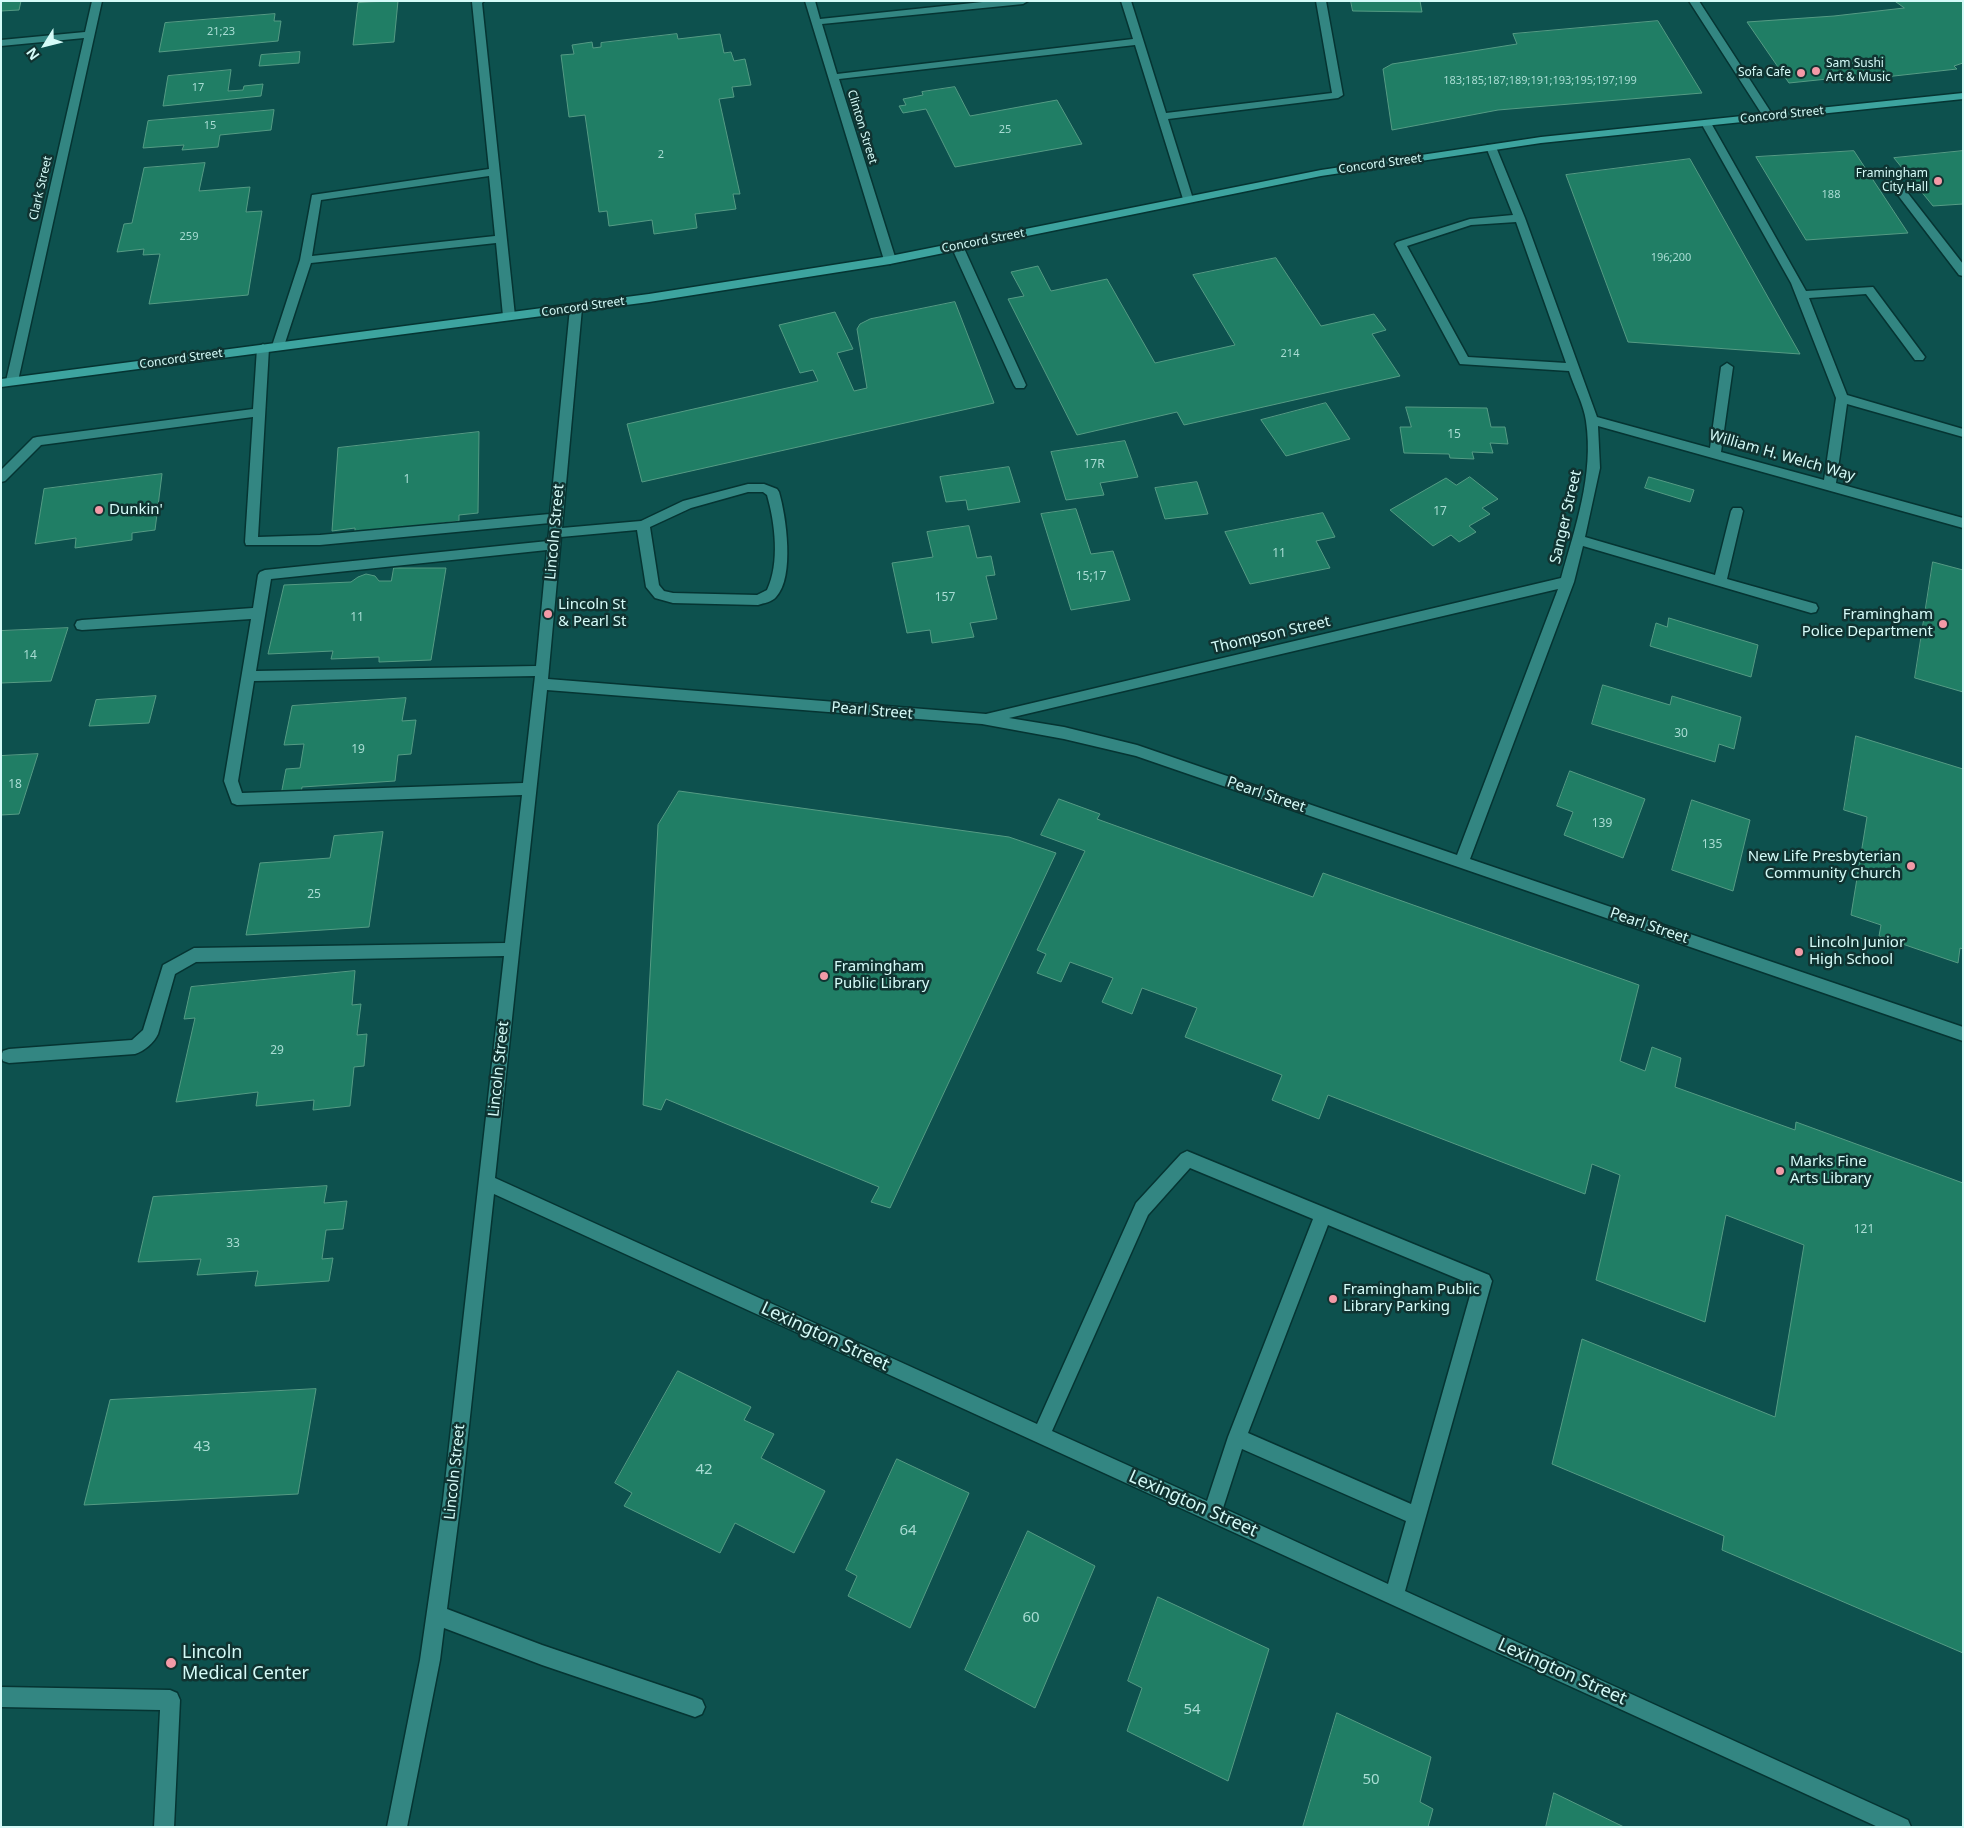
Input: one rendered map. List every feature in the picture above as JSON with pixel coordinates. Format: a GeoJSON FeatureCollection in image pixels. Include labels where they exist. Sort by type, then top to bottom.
{"type":"FeatureCollection","features":[{"type":"Feature","properties":{"kind":"main road","name":"Concord Street"},"geometry":{"type":"LineString","coordinates":[[7,382],[576,308],[890,260],[1321,172],[1491,147],[1963,96]]}},
{"type":"Feature","properties":{"kind":"street","name":"Clark Street"},"geometry":{"type":"LineString","coordinates":[[7,382],[97,1]]}},
{"type":"Feature","properties":{"kind":"street"},"geometry":{"type":"LineString","coordinates":[[480,1],[477,2],[509,316]]}},
{"type":"Feature","properties":{"kind":"street","name":"Clinton Street"},"geometry":{"type":"LineString","coordinates":[[810,1],[890,260]]}},
{"type":"Feature","properties":{"kind":"street"},"geometry":{"type":"LineString","coordinates":[[816,22],[1023,1]]}},
{"type":"Feature","properties":{"kind":"street"},"geometry":{"type":"LineString","coordinates":[[1126,1],[1137,42],[1188,199]]}},
{"type":"Feature","properties":{"kind":"street"},"geometry":{"type":"LineString","coordinates":[[1161,117],[1338,95],[1321,1]]}},
{"type":"Feature","properties":{"kind":"street"},"geometry":{"type":"LineString","coordinates":[[1694,1],[1769,117]]}},
{"type":"Feature","properties":{"kind":"street"},"geometry":{"type":"LineString","coordinates":[[1,43],[90,35]]}},
{"type":"Feature","properties":{"kind":"street"},"geometry":{"type":"LineString","coordinates":[[834,77],[1137,42]]}},
{"type":"Feature","properties":{"kind":"street"},"geometry":{"type":"LineString","coordinates":[[1706,123],[1797,283],[1842,398],[1829,486]]}},
{"type":"Feature","properties":{"kind":"street","name":"Sanger Street"},"geometry":{"type":"LineString","coordinates":[[1462,862],[1567,582],[1594,468],[1592,420],[1520,218],[1491,147]]}},
{"type":"Feature","properties":{"kind":"street"},"geometry":{"type":"LineString","coordinates":[[1885,171],[1963,272]]}},
{"type":"Feature","properties":{"kind":"street"},"geometry":{"type":"LineString","coordinates":[[278,346],[306,260],[316,197],[494,172]]}},
{"type":"Feature","properties":{"kind":"street"},"geometry":{"type":"LineString","coordinates":[[1520,218],[1470,222],[1401,244],[1464,362],[1574,367]]}},
{"type":"Feature","properties":{"kind":"street"},"geometry":{"type":"LineString","coordinates":[[306,260],[501,239]]}},
{"type":"Feature","properties":{"kind":"street"},"geometry":{"type":"LineString","coordinates":[[957,246],[1020,385]]}},
{"type":"Feature","properties":{"kind":"street"},"geometry":{"type":"LineString","coordinates":[[1802,295],[1869,290],[1919,357]]}},
{"type":"Feature","properties":{"kind":"street","name":"Lincoln Street"},"geometry":{"type":"LineString","coordinates":[[397,1827],[430,1660],[452,1500],[542,678],[576,308]]}},
{"type":"Feature","properties":{"kind":"street"},"geometry":{"type":"LineString","coordinates":[[263,348],[252,542],[320,540],[557,518]]}},
{"type":"Feature","properties":{"kind":"street"},"geometry":{"type":"LineString","coordinates":[[1715,454],[1727,367]]}},
{"type":"Feature","properties":{"kind":"street"},"geometry":{"type":"LineString","coordinates":[[1842,398],[1963,433]]}},
{"type":"Feature","properties":{"kind":"street"},"geometry":{"type":"LineString","coordinates":[[1,478],[37,441],[259,412]]}},
{"type":"Feature","properties":{"kind":"street","name":"William H. Welch Way"},"geometry":{"type":"LineString","coordinates":[[1592,420],[1963,523]]}},
{"type":"Feature","properties":{"kind":"street"},"geometry":{"type":"LineString","coordinates":[[529,789],[237,799],[231,781],[250,676],[265,576],[555,539],[642,525],[687,504],[708,497],[748,488],[764,488],[773,492],[778,506],[780,570],[778,581],[768,597],[758,600],[673,598],[660,595],[652,587],[642,525]]}},
{"type":"Feature","properties":{"kind":"street"},"geometry":{"type":"LineString","coordinates":[[1720,581],[1737,511]]}},
{"type":"Feature","properties":{"kind":"street"},"geometry":{"type":"LineString","coordinates":[[1578,540],[1811,608]]}},
{"type":"Feature","properties":{"kind":"street","name":"Thompson Street"},"geometry":{"type":"LineString","coordinates":[[982,719],[1567,582]]}},
{"type":"Feature","properties":{"kind":"street"},"geometry":{"type":"LineString","coordinates":[[82,625],[259,613]]}},
{"type":"Feature","properties":{"kind":"street","name":"Pearl Street"},"geometry":{"type":"LineString","coordinates":[[250,676],[542,678],[982,719],[1064,732],[1137,751],[1963,1034]]}},
{"type":"Feature","properties":{"kind":"street"},"geometry":{"type":"LineString","coordinates":[[9,1056],[135,1047],[150,1034],[168,970],[194,955],[512,948]]}},
{"type":"Feature","properties":{"kind":"street"},"geometry":{"type":"LineString","coordinates":[[1041,1435],[1142,1209],[1188,1159],[1483,1282],[1394,1596]]}},
{"type":"Feature","properties":{"kind":"street","name":"Lexington Street"},"geometry":{"type":"LineString","coordinates":[[486,1182],[1901,1827]]}},
{"type":"Feature","properties":{"kind":"street"},"geometry":{"type":"LineString","coordinates":[[1212,1513],[1237,1437],[1323,1216]]}},
{"type":"Feature","properties":{"kind":"street"},"geometry":{"type":"LineString","coordinates":[[1237,1437],[1417,1516]]}},
{"type":"Feature","properties":{"kind":"street"},"geometry":{"type":"LineString","coordinates":[[436,1615],[542,1655],[695,1708]]}},
{"type":"Feature","properties":{"kind":"street"},"geometry":{"type":"LineString","coordinates":[[1,1697],[170,1700],[164,1827]]}},
{"type":"Feature","properties":{"kind":"building"},"geometry":{"type":"Polygon","coordinates":[[[1,1],[21,1],[19,10],[1,11],[1,1]]]}},
{"type":"Feature","properties":{"kind":"building"},"geometry":{"type":"Polygon","coordinates":[[[398,1],[394,42],[353,45],[358,3],[398,1]]]}},
{"type":"Feature","properties":{"kind":"building"},"geometry":{"type":"Polygon","coordinates":[[[1351,1],[1420,1],[1422,12],[1353,11],[1351,1]]]}},
{"type":"Feature","properties":{"kind":"building"},"geometry":{"type":"Polygon","coordinates":[[[1895,1],[1963,1],[1963,63],[1954,66],[1957,69],[1858,80],[1856,76],[1789,83],[1747,22],[1834,16],[1904,8],[1895,1]]]}},
{"type":"Feature","properties":{"kind":"building"},"geometry":{"type":"Polygon","coordinates":[[[275,14],[274,21],[281,21],[278,41],[159,52],[165,23],[275,14]]]}},
{"type":"Feature","properties":{"kind":"building"},"geometry":{"type":"Polygon","coordinates":[[[1658,21],[1702,93],[1498,110],[1392,130],[1383,69],[1392,64],[1517,44],[1513,34],[1658,21]]]}},
{"type":"Feature","properties":{"kind":"building"},"geometry":{"type":"Polygon","coordinates":[[[677,34],[678,39],[720,34],[724,53],[731,52],[734,61],[745,59],[751,85],[732,87],[734,97],[719,99],[740,194],[733,194],[736,209],[695,214],[697,228],[654,234],[652,220],[609,226],[607,211],[599,212],[585,115],[569,117],[561,55],[574,54],[572,45],[592,42],[593,48],[601,47],[601,43],[677,34]]]}},
{"type":"Feature","properties":{"kind":"building"},"geometry":{"type":"Polygon","coordinates":[[[300,52],[299,63],[259,66],[261,55],[300,52]]]}},
{"type":"Feature","properties":{"kind":"building"},"geometry":{"type":"Polygon","coordinates":[[[231,70],[228,91],[243,90],[244,86],[263,84],[261,96],[163,106],[168,76],[231,70]]]}},
{"type":"Feature","properties":{"kind":"building"},"geometry":{"type":"Polygon","coordinates":[[[955,87],[970,116],[1057,100],[1082,144],[955,167],[926,109],[903,113],[899,106],[906,105],[903,99],[923,95],[922,92],[955,87]]]}},
{"type":"Feature","properties":{"kind":"building"},"geometry":{"type":"Polygon","coordinates":[[[274,110],[271,130],[220,135],[218,147],[182,150],[184,145],[143,148],[148,121],[274,110]]]}},
{"type":"Feature","properties":{"kind":"building"},"geometry":{"type":"Polygon","coordinates":[[[1854,151],[1908,233],[1806,240],[1756,157],[1854,151]]]}},
{"type":"Feature","properties":{"kind":"building","name":"Framingham City Hall"},"geometry":{"type":"Polygon","coordinates":[[[1963,151],[1963,204],[1933,206],[1894,158],[1963,151]]]}},
{"type":"Feature","properties":{"kind":"building"},"geometry":{"type":"Polygon","coordinates":[[[1690,159],[1800,354],[1628,342],[1566,175],[1690,159]]]}},
{"type":"Feature","properties":{"kind":"building"},"geometry":{"type":"Polygon","coordinates":[[[205,163],[199,191],[250,187],[246,212],[262,211],[248,295],[149,304],[160,254],[143,255],[144,249],[117,252],[124,224],[132,223],[144,168],[205,163]]]}},
{"type":"Feature","properties":{"kind":"building"},"geometry":{"type":"Polygon","coordinates":[[[1276,258],[1321,326],[1374,314],[1386,330],[1372,334],[1400,376],[1184,425],[1177,412],[1077,435],[1008,299],[1024,296],[1011,272],[1038,266],[1051,291],[1107,279],[1155,363],[1235,345],[1193,275],[1276,258]]]}},
{"type":"Feature","properties":{"kind":"building"},"geometry":{"type":"Polygon","coordinates":[[[955,302],[994,403],[642,482],[627,424],[818,381],[813,370],[800,373],[779,325],[835,312],[853,349],[837,353],[854,391],[867,388],[857,329],[860,324],[870,319],[955,302]]]}},
{"type":"Feature","properties":{"kind":"building"},"geometry":{"type":"Polygon","coordinates":[[[1326,403],[1350,439],[1286,456],[1261,420],[1326,403]]]}},
{"type":"Feature","properties":{"kind":"building"},"geometry":{"type":"Polygon","coordinates":[[[1406,407],[1487,408],[1491,427],[1505,427],[1508,444],[1490,443],[1493,453],[1472,452],[1474,459],[1450,458],[1449,454],[1404,453],[1400,427],[1411,427],[1406,407]]]}},
{"type":"Feature","properties":{"kind":"building"},"geometry":{"type":"Polygon","coordinates":[[[479,432],[478,513],[459,515],[459,521],[355,534],[355,528],[332,531],[338,448],[479,432]]]}},
{"type":"Feature","properties":{"kind":"building"},"geometry":{"type":"Polygon","coordinates":[[[1125,441],[1138,477],[1100,483],[1104,495],[1066,500],[1051,452],[1125,441]]]}},
{"type":"Feature","properties":{"kind":"building"},"geometry":{"type":"Polygon","coordinates":[[[1009,467],[1020,502],[968,510],[966,500],[946,502],[940,477],[1009,467]]]}},
{"type":"Feature","properties":{"kind":"building","name":"Dunkin'"},"geometry":{"type":"Polygon","coordinates":[[[162,474],[155,530],[132,533],[132,540],[75,548],[76,538],[35,544],[44,489],[162,474]]]}},
{"type":"Feature","properties":{"kind":"building"},"geometry":{"type":"Polygon","coordinates":[[[1470,477],[1498,499],[1482,508],[1490,514],[1469,526],[1476,532],[1459,542],[1451,535],[1433,546],[1390,510],[1446,478],[1456,485],[1470,477]]]}},
{"type":"Feature","properties":{"kind":"building"},"geometry":{"type":"Polygon","coordinates":[[[1649,477],[1694,490],[1690,502],[1645,488],[1649,477]]]}},
{"type":"Feature","properties":{"kind":"building"},"geometry":{"type":"Polygon","coordinates":[[[1197,482],[1208,514],[1165,519],[1155,488],[1197,482]]]}},
{"type":"Feature","properties":{"kind":"building"},"geometry":{"type":"Polygon","coordinates":[[[1076,509],[1091,554],[1113,551],[1130,600],[1071,610],[1041,514],[1076,509]]]}},
{"type":"Feature","properties":{"kind":"building"},"geometry":{"type":"Polygon","coordinates":[[[1323,513],[1335,537],[1316,541],[1330,568],[1250,584],[1225,532],[1323,513]]]}},
{"type":"Feature","properties":{"kind":"building"},"geometry":{"type":"Polygon","coordinates":[[[969,526],[977,558],[991,556],[995,575],[986,576],[997,619],[970,623],[974,637],[932,643],[930,630],[907,633],[892,563],[933,557],[927,532],[969,526]]]}},
{"type":"Feature","properties":{"kind":"building","name":"Framingham Police Department"},"geometry":{"type":"Polygon","coordinates":[[[1933,562],[1963,570],[1963,692],[1915,678],[1933,562]]]}},
{"type":"Feature","properties":{"kind":"building"},"geometry":{"type":"Polygon","coordinates":[[[394,568],[446,568],[431,660],[379,662],[379,657],[331,659],[333,651],[268,654],[284,585],[351,582],[366,574],[375,576],[379,581],[391,581],[394,568]]]}},
{"type":"Feature","properties":{"kind":"building"},"geometry":{"type":"Polygon","coordinates":[[[1669,618],[1758,645],[1751,677],[1650,646],[1656,623],[1667,627],[1669,618]]]}},
{"type":"Feature","properties":{"kind":"building"},"geometry":{"type":"Polygon","coordinates":[[[68,628],[51,681],[1,683],[1,631],[68,628]]]}},
{"type":"Feature","properties":{"kind":"building"},"geometry":{"type":"Polygon","coordinates":[[[1603,685],[1670,705],[1672,696],[1741,717],[1734,749],[1719,744],[1715,762],[1592,724],[1603,685]]]}},
{"type":"Feature","properties":{"kind":"building"},"geometry":{"type":"Polygon","coordinates":[[[156,696],[149,723],[89,726],[96,700],[156,696]]]}},
{"type":"Feature","properties":{"kind":"building"},"geometry":{"type":"Polygon","coordinates":[[[406,698],[402,721],[416,720],[411,754],[398,755],[395,781],[302,787],[301,794],[281,795],[286,769],[300,768],[304,744],[284,745],[292,706],[406,698]]]}},
{"type":"Feature","properties":{"kind":"building","name":"New Life Presbyterian Community Church"},"geometry":{"type":"Polygon","coordinates":[[[1856,736],[1963,769],[1963,949],[1960,948],[1958,963],[1879,936],[1881,925],[1851,915],[1867,817],[1844,810],[1856,736]]]}},
{"type":"Feature","properties":{"kind":"building"},"geometry":{"type":"Polygon","coordinates":[[[38,754],[19,814],[1,815],[1,756],[38,754]]]}},
{"type":"Feature","properties":{"kind":"building"},"geometry":{"type":"Polygon","coordinates":[[[1570,771],[1645,799],[1623,858],[1564,835],[1573,812],[1557,806],[1570,771]]]}},
{"type":"Feature","properties":{"kind":"building","name":"Framingham Public Library"},"geometry":{"type":"Polygon","coordinates":[[[679,791],[1009,837],[1056,853],[890,1208],[871,1202],[879,1187],[666,1099],[661,1110],[643,1105],[658,825],[679,791]]]}},
{"type":"Feature","properties":{"kind":"building"},"geometry":{"type":"Polygon","coordinates":[[[1059,799],[1100,814],[1097,819],[1313,897],[1323,873],[1639,985],[1620,1061],[1645,1071],[1652,1047],[1681,1058],[1675,1087],[1795,1130],[1796,1122],[1963,1183],[1963,1653],[1722,1550],[1724,1536],[1552,1464],[1582,1339],[1775,1417],[1804,1245],[1726,1215],[1705,1322],[1596,1280],[1620,1175],[1592,1164],[1585,1194],[1328,1095],[1319,1119],[1272,1100],[1282,1075],[1185,1037],[1197,1008],[1142,988],[1132,1014],[1102,1002],[1113,978],[1070,962],[1061,982],[1037,973],[1046,954],[1037,950],[1085,851],[1041,835],[1059,799]]]}},
{"type":"Feature","properties":{"kind":"building"},"geometry":{"type":"Polygon","coordinates":[[[1692,800],[1750,820],[1733,891],[1672,870],[1692,800]]]}},
{"type":"Feature","properties":{"kind":"building"},"geometry":{"type":"Polygon","coordinates":[[[383,832],[369,927],[246,935],[260,863],[330,858],[334,836],[383,832]]]}},
{"type":"Feature","properties":{"kind":"building"},"geometry":{"type":"Polygon","coordinates":[[[355,971],[352,1005],[361,1004],[357,1035],[367,1034],[364,1066],[354,1067],[350,1106],[313,1110],[314,1100],[256,1106],[258,1092],[176,1102],[195,1018],[184,1019],[191,987],[355,971]]]}},
{"type":"Feature","properties":{"kind":"building"},"geometry":{"type":"Polygon","coordinates":[[[327,1186],[324,1203],[347,1201],[343,1229],[326,1230],[322,1259],[333,1258],[329,1281],[255,1286],[258,1271],[197,1275],[201,1259],[138,1262],[153,1197],[327,1186]]]}},
{"type":"Feature","properties":{"kind":"building"},"geometry":{"type":"Polygon","coordinates":[[[678,1371],[751,1407],[744,1420],[774,1434],[761,1458],[825,1491],[794,1553],[735,1523],[720,1553],[624,1506],[632,1493],[615,1483],[678,1371]]]}},
{"type":"Feature","properties":{"kind":"building"},"geometry":{"type":"Polygon","coordinates":[[[316,1389],[298,1494],[84,1505],[110,1400],[316,1389]]]}},
{"type":"Feature","properties":{"kind":"building"},"geometry":{"type":"Polygon","coordinates":[[[897,1459],[969,1493],[910,1628],[848,1596],[857,1576],[846,1570],[897,1459]]]}},
{"type":"Feature","properties":{"kind":"building"},"geometry":{"type":"Polygon","coordinates":[[[1028,1531],[1095,1566],[1035,1708],[965,1670],[1028,1531]]]}},
{"type":"Feature","properties":{"kind":"building"},"geometry":{"type":"Polygon","coordinates":[[[1158,1597],[1269,1649],[1228,1781],[1127,1731],[1142,1688],[1128,1681],[1158,1597]]]}},
{"type":"Feature","properties":{"kind":"building"},"geometry":{"type":"Polygon","coordinates":[[[1337,1713],[1431,1757],[1420,1802],[1433,1809],[1428,1827],[1303,1827],[1337,1713]]]}},
{"type":"Feature","properties":{"kind":"building"},"geometry":{"type":"Polygon","coordinates":[[[1554,1793],[1624,1827],[1546,1827],[1554,1793]]]}},
{"type":"Feature","properties":{"kind":"place","name":"Sam Sushi Art & Music"},"geometry":{"type":"Point","coordinates":[1816,71]}},
{"type":"Feature","properties":{"kind":"place","name":"Sofa Cafe"},"geometry":{"type":"Point","coordinates":[1801,73]}},
{"type":"Feature","properties":{"kind":"place","name":"Framingham City Hall"},"geometry":{"type":"Point","coordinates":[1938,181]}},
{"type":"Feature","properties":{"kind":"place","name":"Dunkin'"},"geometry":{"type":"Point","coordinates":[99,510]}},
{"type":"Feature","properties":{"kind":"place","name":"Lincoln St & Pearl St"},"geometry":{"type":"Point","coordinates":[548,614]}},
{"type":"Feature","properties":{"kind":"place","name":"Framingham Police Department"},"geometry":{"type":"Point","coordinates":[1943,624]}},
{"type":"Feature","properties":{"kind":"place","name":"New Life Presbyterian Community Church"},"geometry":{"type":"Point","coordinates":[1911,866]}},
{"type":"Feature","properties":{"kind":"place","name":"Lincoln Junior High School"},"geometry":{"type":"Point","coordinates":[1799,952]}},
{"type":"Feature","properties":{"kind":"place","name":"Framingham Public Library"},"geometry":{"type":"Point","coordinates":[824,976]}},
{"type":"Feature","properties":{"kind":"place","name":"Marks Fine Arts Library"},"geometry":{"type":"Point","coordinates":[1780,1171]}},
{"type":"Feature","properties":{"kind":"place","name":"Framingham Public Library Parking"},"geometry":{"type":"Point","coordinates":[1333,1299]}},
{"type":"Feature","properties":{"kind":"place","name":"Lincoln Medical Center"},"geometry":{"type":"Point","coordinates":[171,1663]}}]}
